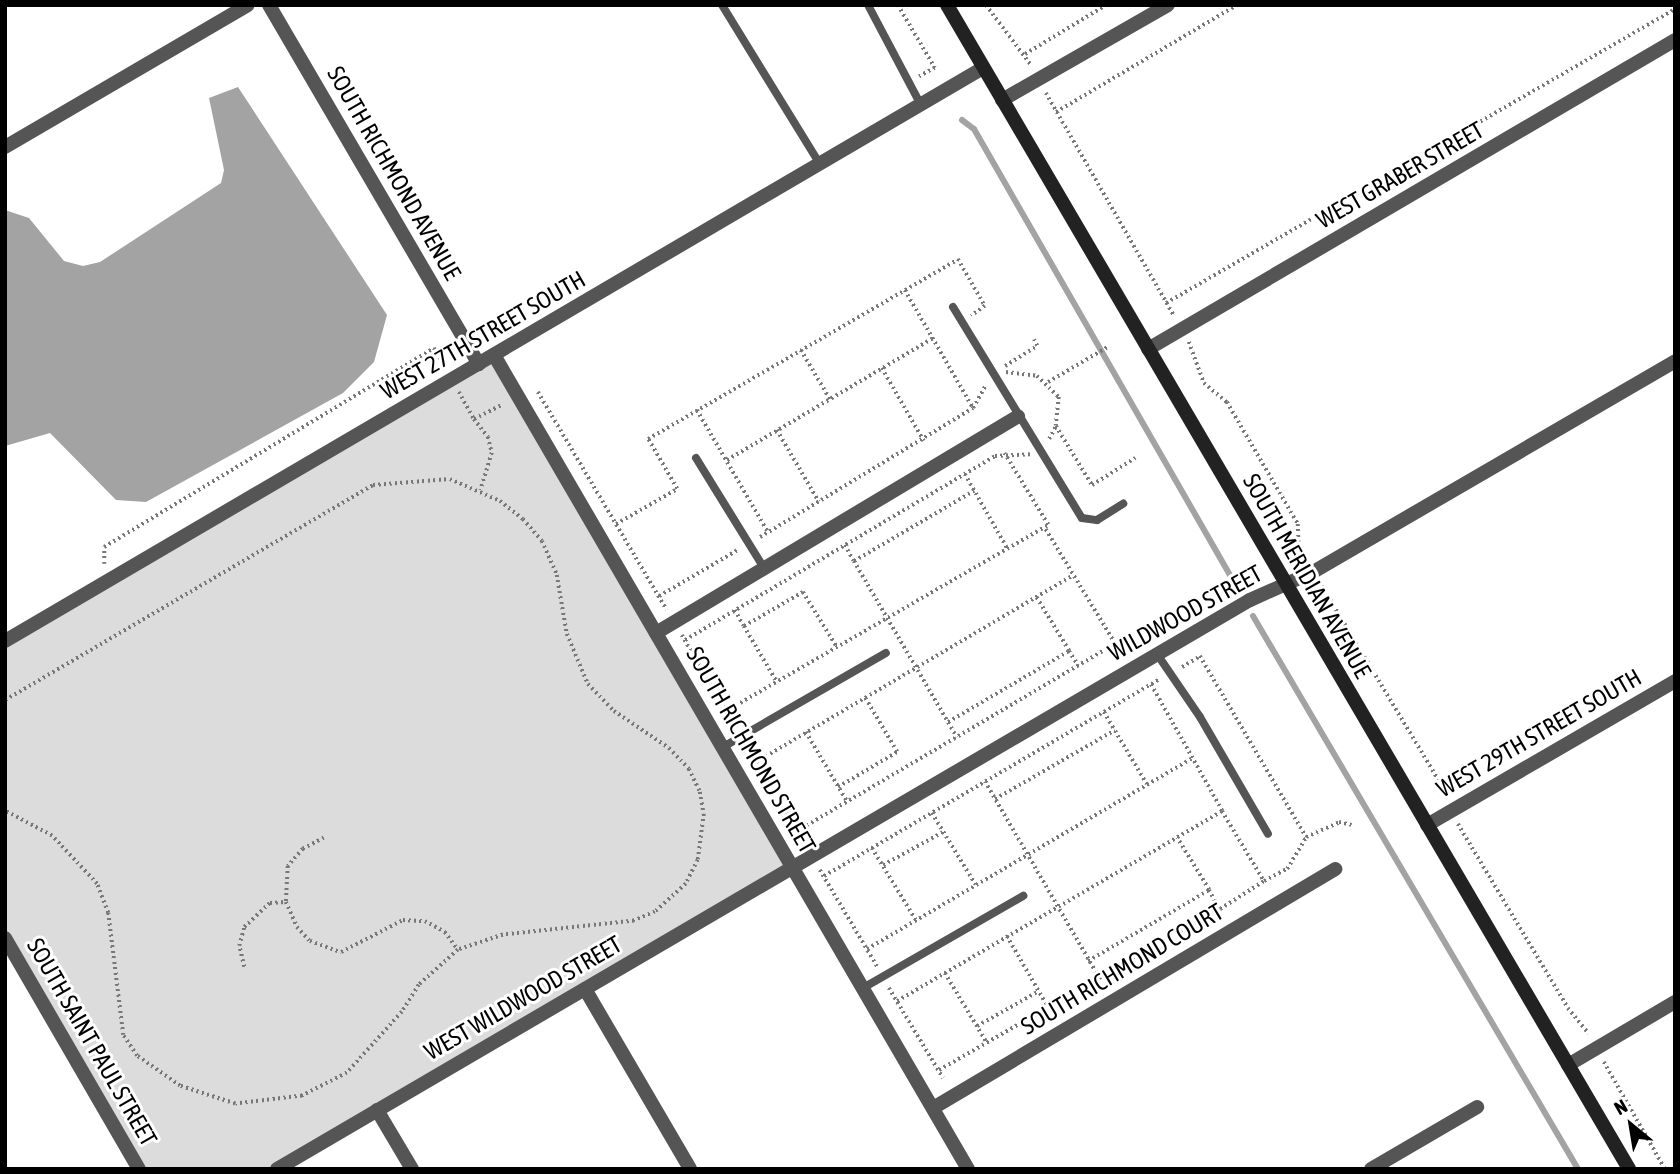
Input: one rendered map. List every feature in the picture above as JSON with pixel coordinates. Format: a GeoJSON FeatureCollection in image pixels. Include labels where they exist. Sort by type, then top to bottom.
{"type":"FeatureCollection","features":[{"type":"Feature","properties":{"kind":"main road","name":"SOUTH MERIDIAN AVENUE"},"geometry":{"type":"LineString","coordinates":[[947,5],[1629,1169]]}},
{"type":"Feature","properties":{"kind":"street"},"geometry":{"type":"LineString","coordinates":[[5,147],[248,5]]}},
{"type":"Feature","properties":{"kind":"street","name":"SOUTH RICHMOND AVENUE"},"geometry":{"type":"LineString","coordinates":[[270,5],[480,364]]}},
{"type":"Feature","properties":{"kind":"street"},"geometry":{"type":"LineString","coordinates":[[1002,100],[1168,5]]}},
{"type":"Feature","properties":{"kind":"street","name":"WEST GRABER STREET"},"geometry":{"type":"LineString","coordinates":[[1148,349],[1675,40]]}},
{"type":"Feature","properties":{"kind":"street","name":"WEST 27TH STREET SOUTH"},"geometry":{"type":"LineString","coordinates":[[5,641],[984,68]]}},
{"type":"Feature","properties":{"kind":"street","name":"SOUTH RICHMOND STREET"},"geometry":{"type":"LineString","coordinates":[[494,355],[968,1169]]}},
{"type":"Feature","properties":{"kind":"street","name":"WILDWOOD STREET"},"geometry":{"type":"LineString","coordinates":[[793,867],[1157,654],[1285,584],[1313,572],[1675,361]]}},
{"type":"Feature","properties":{"kind":"street"},"geometry":{"type":"LineString","coordinates":[[656,633],[1018,416]]}},
{"type":"Feature","properties":{"kind":"street","name":"WEST 29TH STREET SOUTH"},"geometry":{"type":"LineString","coordinates":[[1427,825],[1675,681]]}},
{"type":"Feature","properties":{"kind":"street","name":"WEST WILDWOOD STREET"},"geometry":{"type":"LineString","coordinates":[[276,1169],[793,867]]}},
{"type":"Feature","properties":{"kind":"street","name":"SOUTH RICHMOND COURT"},"geometry":{"type":"LineString","coordinates":[[933,1108],[1335,869]]}},
{"type":"Feature","properties":{"kind":"street","name":"SOUTH SAINT PAUL STREET"},"geometry":{"type":"LineString","coordinates":[[5,938],[139,1169]]}},
{"type":"Feature","properties":{"kind":"street"},"geometry":{"type":"LineString","coordinates":[[585,989],[690,1169]]}},
{"type":"Feature","properties":{"kind":"street"},"geometry":{"type":"LineString","coordinates":[[1568,1065],[1675,1002]]}},
{"type":"Feature","properties":{"kind":"street"},"geometry":{"type":"LineString","coordinates":[[1371,1169],[1477,1107]]}},
{"type":"Feature","properties":{"kind":"street"},"geometry":{"type":"LineString","coordinates":[[377,1110],[412,1169]]}},
{"type":"Feature","properties":{"kind":"lane"},"geometry":{"type":"LineString","coordinates":[[722,5],[820,164]]}},
{"type":"Feature","properties":{"kind":"lane"},"geometry":{"type":"LineString","coordinates":[[868,5],[920,105]]}},
{"type":"Feature","properties":{"kind":"lane"},"geometry":{"type":"LineString","coordinates":[[953,307],[1082,518],[1097,520],[1123,504]]}},
{"type":"Feature","properties":{"kind":"lane"},"geometry":{"type":"LineString","coordinates":[[696,458],[764,568]]}},
{"type":"Feature","properties":{"kind":"lane"},"geometry":{"type":"LineString","coordinates":[[723,747],[886,653]]}},
{"type":"Feature","properties":{"kind":"lane"},"geometry":{"type":"LineString","coordinates":[[1157,654],[1200,717],[1268,834]]}},
{"type":"Feature","properties":{"kind":"lane"},"geometry":{"type":"LineString","coordinates":[[863,988],[1023,896]]}},
{"type":"Feature","properties":{"kind":"path"},"geometry":{"type":"LineString","coordinates":[[898,5],[935,68],[908,83]]}},
{"type":"Feature","properties":{"kind":"path"},"geometry":{"type":"LineString","coordinates":[[985,5],[1025,54],[1182,329],[1204,383],[1227,402],[1298,524],[1299,551],[1442,786],[1441,798],[1568,1008],[1596,1048],[1665,1169]]}},
{"type":"Feature","properties":{"kind":"path"},"geometry":{"type":"LineString","coordinates":[[1025,54],[1106,5]]}},
{"type":"Feature","properties":{"kind":"path"},"geometry":{"type":"LineString","coordinates":[[1056,112],[1237,5]]}},
{"type":"Feature","properties":{"kind":"path"},"geometry":{"type":"LineString","coordinates":[[1166,303],[1675,9]]}},
{"type":"Feature","properties":{"kind":"path"},"geometry":{"type":"LineString","coordinates":[[616,524],[677,489],[648,439],[958,259],[985,306],[968,318],[974,329]]}},
{"type":"Feature","properties":{"kind":"path"},"geometry":{"type":"LineString","coordinates":[[727,460],[933,338]]}},
{"type":"Feature","properties":{"kind":"path"},"geometry":{"type":"LineString","coordinates":[[1048,382],[1109,346]]}},
{"type":"Feature","properties":{"kind":"path"},"geometry":{"type":"LineString","coordinates":[[96,571],[104,566],[104,547],[434,348],[474,419],[488,437],[492,453],[481,490]]}},
{"type":"Feature","properties":{"kind":"path"},"geometry":{"type":"LineString","coordinates":[[801,350],[830,399]]}},
{"type":"Feature","properties":{"kind":"path"},"geometry":{"type":"LineString","coordinates":[[685,640],[964,474],[1004,453],[1017,456],[1039,449],[1056,426],[1059,397],[1048,382],[1020,371],[1000,373],[994,362]]}},
{"type":"Feature","properties":{"kind":"path"},"geometry":{"type":"LineString","coordinates":[[882,368],[924,441]]}},
{"type":"Feature","properties":{"kind":"path"},"geometry":{"type":"LineString","coordinates":[[474,419],[501,405]]}},
{"type":"Feature","properties":{"kind":"path"},"geometry":{"type":"LineString","coordinates":[[659,596],[924,441],[973,408]]}},
{"type":"Feature","properties":{"kind":"path"},"geometry":{"type":"LineString","coordinates":[[698,410],[768,532]]}},
{"type":"Feature","properties":{"kind":"path"},"geometry":{"type":"LineString","coordinates":[[1056,426],[1091,485],[1135,458]]}},
{"type":"Feature","properties":{"kind":"path"},"geometry":{"type":"LineString","coordinates":[[777,430],[819,502]]}},
{"type":"Feature","properties":{"kind":"path"},"geometry":{"type":"LineString","coordinates":[[726,711],[1048,525],[1004,453]]}},
{"type":"Feature","properties":{"kind":"path"},"geometry":{"type":"LineString","coordinates":[[964,474],[1007,549]]}},
{"type":"Feature","properties":{"kind":"path"},"geometry":{"type":"LineString","coordinates":[[5,700],[373,485],[411,479],[450,479],[481,490],[523,519],[542,541],[557,575],[567,635],[588,684],[614,711],[669,748],[689,769],[700,792],[703,840],[686,884],[655,912],[634,921],[503,936],[458,950],[419,985],[366,1055],[322,1087],[267,1103],[235,1104],[201,1095],[137,1056],[123,1035],[108,913],[97,884],[52,836],[5,811]]}},
{"type":"Feature","properties":{"kind":"path"},"geometry":{"type":"LineString","coordinates":[[854,561],[974,491]]}},
{"type":"Feature","properties":{"kind":"path"},"geometry":{"type":"LineString","coordinates":[[797,831],[1115,644],[1044,527]]}},
{"type":"Feature","properties":{"kind":"path"},"geometry":{"type":"LineString","coordinates":[[845,545],[957,737]]}},
{"type":"Feature","properties":{"kind":"path"},"geometry":{"type":"LineString","coordinates":[[756,762],[1073,575]]}},
{"type":"Feature","properties":{"kind":"path"},"geometry":{"type":"LineString","coordinates":[[744,626],[803,592],[837,647]]}},
{"type":"Feature","properties":{"kind":"path"},"geometry":{"type":"LineString","coordinates":[[1035,597],[1078,665]]}},
{"type":"Feature","properties":{"kind":"path"},"geometry":{"type":"LineString","coordinates":[[735,610],[777,682]]}},
{"type":"Feature","properties":{"kind":"path"},"geometry":{"type":"LineString","coordinates":[[948,722],[1069,650]]}},
{"type":"Feature","properties":{"kind":"path"},"geometry":{"type":"LineString","coordinates":[[824,876],[1200,656],[1307,837]]}},
{"type":"Feature","properties":{"kind":"path"},"geometry":{"type":"LineString","coordinates":[[1151,685],[1264,881]]}},
{"type":"Feature","properties":{"kind":"path"},"geometry":{"type":"LineString","coordinates":[[838,787],[897,752],[865,698]]}},
{"type":"Feature","properties":{"kind":"path"},"geometry":{"type":"LineString","coordinates":[[1104,712],[1147,785]]}},
{"type":"Feature","properties":{"kind":"path"},"geometry":{"type":"LineString","coordinates":[[995,800],[1115,730]]}},
{"type":"Feature","properties":{"kind":"path"},"geometry":{"type":"LineString","coordinates":[[806,732],[847,802]]}},
{"type":"Feature","properties":{"kind":"path"},"geometry":{"type":"LineString","coordinates":[[867,949],[1192,758]]}},
{"type":"Feature","properties":{"kind":"path"},"geometry":{"type":"LineString","coordinates":[[985,782],[1099,978]]}},
{"type":"Feature","properties":{"kind":"path"},"geometry":{"type":"LineString","coordinates":[[897,1000],[1222,811]]}},
{"type":"Feature","properties":{"kind":"path"},"geometry":{"type":"LineString","coordinates":[[932,813],[976,885]]}},
{"type":"Feature","properties":{"kind":"path"},"geometry":{"type":"LineString","coordinates":[[939,1071],[1287,869],[1307,837],[1339,822],[1352,825]]}},
{"type":"Feature","properties":{"kind":"path"},"geometry":{"type":"LineString","coordinates":[[883,865],[943,832]]}},
{"type":"Feature","properties":{"kind":"path"},"geometry":{"type":"LineString","coordinates":[[1177,837],[1220,909]]}},
{"type":"Feature","properties":{"kind":"path"},"geometry":{"type":"LineString","coordinates":[[324,838],[303,849],[288,866],[286,902],[297,928],[310,941],[341,952],[403,920],[425,921],[445,932],[458,950]]}},
{"type":"Feature","properties":{"kind":"path"},"geometry":{"type":"LineString","coordinates":[[872,848],[916,920]]}},
{"type":"Feature","properties":{"kind":"path"},"geometry":{"type":"LineString","coordinates":[[1088,961],[1209,890]]}},
{"type":"Feature","properties":{"kind":"path"},"geometry":{"type":"LineString","coordinates":[[244,967],[239,946],[244,927],[270,903],[286,902]]}},
{"type":"Feature","properties":{"kind":"path"},"geometry":{"type":"LineString","coordinates":[[1007,936],[1048,1007]]}},
{"type":"Feature","properties":{"kind":"path"},"geometry":{"type":"LineString","coordinates":[[945,972],[987,1043]]}},
{"type":"Feature","properties":{"kind":"path"},"geometry":{"type":"LineString","coordinates":[[977,1026],[1039,991]]}},
{"type":"Feature","properties":{"kind":"shaded area"},"geometry":{"type":"Polygon","coordinates":[[[238,87],[387,315],[374,362],[343,393],[146,502],[116,500],[50,433],[5,446],[5,210],[29,218],[64,261],[83,266],[100,262],[221,183],[224,170],[209,98],[238,87]]]}},
{"type":"Feature","properties":{"kind":"shaded area"},"geometry":{"type":"Polygon","coordinates":[[[494,355],[793,867],[277,1169],[139,1169],[5,938],[5,643],[494,355]]]}},
{"type":"Feature","properties":{"kind":"waterway"},"geometry":{"type":"LineString","coordinates":[[962,120],[974,129],[1238,589]]}},
{"type":"Feature","properties":{"kind":"waterway"},"geometry":{"type":"LineString","coordinates":[[1253,616],[1578,1169]]}}]}
